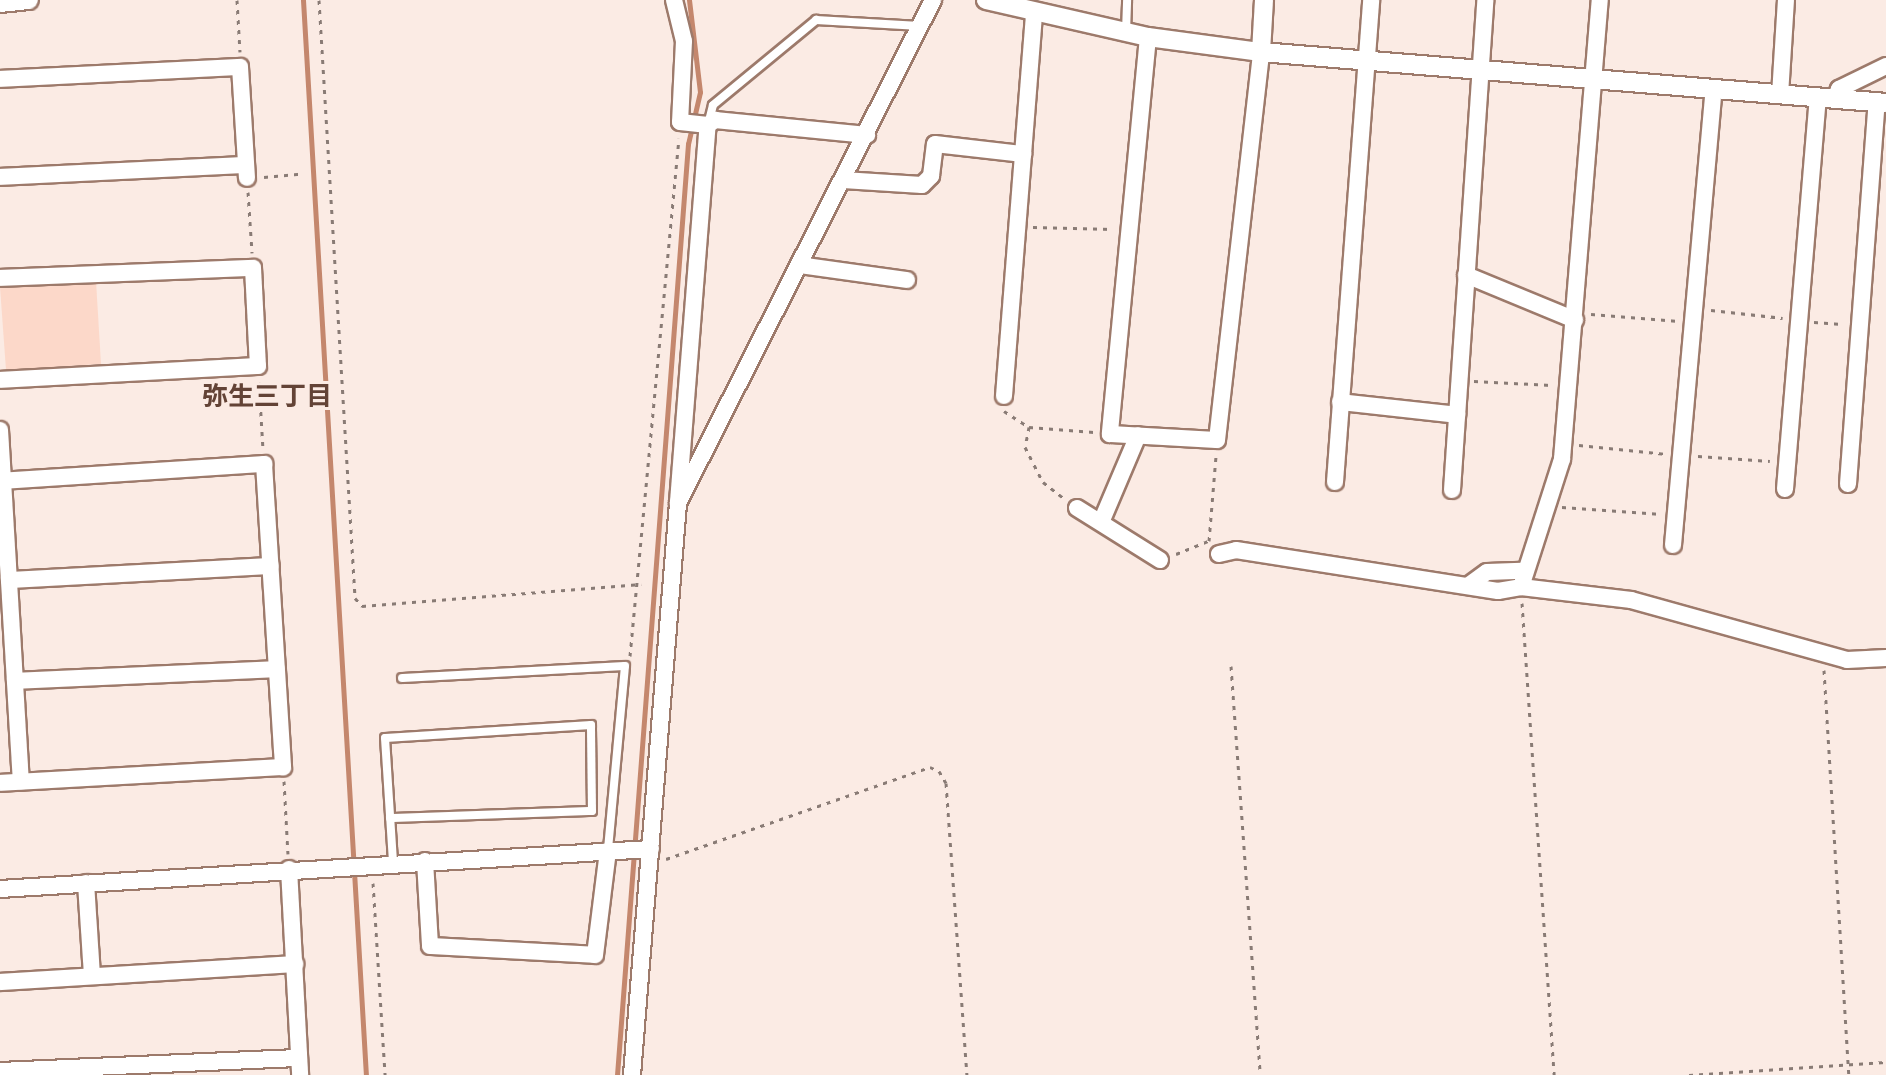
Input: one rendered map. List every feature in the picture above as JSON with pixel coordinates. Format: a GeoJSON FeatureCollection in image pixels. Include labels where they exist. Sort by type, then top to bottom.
{"type":"FeatureCollection","features":[{"type":"Feature","properties":{"kind":"street"},"geometry":{"type":"LineString","coordinates":[[0,3],[29,0]]}},
{"type":"Feature","properties":{"kind":"street"},"geometry":{"type":"LineString","coordinates":[[674,0],[684,41],[680,122],[708,125],[715,120],[867,135]]}},
{"type":"Feature","properties":{"kind":"street"},"geometry":{"type":"LineString","coordinates":[[678,503],[933,0]]}},
{"type":"Feature","properties":{"kind":"street"},"geometry":{"type":"LineString","coordinates":[[986,0],[1148,37],[1261,52],[1882,103],[1848,484]]}},
{"type":"Feature","properties":{"kind":"street"},"geometry":{"type":"LineString","coordinates":[[1148,37],[1110,434],[1217,440],[1261,52],[1264,0]]}},
{"type":"Feature","properties":{"kind":"street"},"geometry":{"type":"LineString","coordinates":[[1335,482],[1371,0]]}},
{"type":"Feature","properties":{"kind":"street"},"geometry":{"type":"LineString","coordinates":[[1452,490],[1485,0]]}},
{"type":"Feature","properties":{"kind":"street"},"geometry":{"type":"LineString","coordinates":[[1522,579],[1563,443],[1600,0]]}},
{"type":"Feature","properties":{"kind":"street"},"geometry":{"type":"LineString","coordinates":[[1780,95],[1786,0]]}},
{"type":"Feature","properties":{"kind":"street"},"geometry":{"type":"LineString","coordinates":[[1004,396],[1034,11]]}},
{"type":"Feature","properties":{"kind":"street"},"geometry":{"type":"LineString","coordinates":[[1785,489],[1799,320],[1827,98],[1886,66]]}},
{"type":"Feature","properties":{"kind":"street"},"geometry":{"type":"LineString","coordinates":[[0,79],[240,67],[247,172],[0,177]]}},
{"type":"Feature","properties":{"kind":"street"},"geometry":{"type":"LineString","coordinates":[[1673,545],[1714,90]]}},
{"type":"Feature","properties":{"kind":"street"},"geometry":{"type":"LineString","coordinates":[[632,1075],[708,125]]}},
{"type":"Feature","properties":{"kind":"street"},"geometry":{"type":"LineString","coordinates":[[843,180],[922,185],[931,176],[935,144],[1023,154]]}},
{"type":"Feature","properties":{"kind":"street"},"geometry":{"type":"LineString","coordinates":[[799,265],[907,280]]}},
{"type":"Feature","properties":{"kind":"street"},"geometry":{"type":"LineString","coordinates":[[0,278],[253,268],[258,366],[0,380]]}},
{"type":"Feature","properties":{"kind":"street"},"geometry":{"type":"LineString","coordinates":[[1466,275],[1575,316]]}},
{"type":"Feature","properties":{"kind":"street"},"geometry":{"type":"LineString","coordinates":[[1340,402],[1457,415]]}},
{"type":"Feature","properties":{"kind":"street"},"geometry":{"type":"LineString","coordinates":[[0,430],[21,781]]}},
{"type":"Feature","properties":{"kind":"street"},"geometry":{"type":"LineString","coordinates":[[1102,520],[1138,435]]}},
{"type":"Feature","properties":{"kind":"street"},"geometry":{"type":"LineString","coordinates":[[0,783],[283,767],[264,464],[2,481]]}},
{"type":"Feature","properties":{"kind":"street"},"geometry":{"type":"LineString","coordinates":[[1077,508],[1102,520],[1160,560]]}},
{"type":"Feature","properties":{"kind":"street"},"geometry":{"type":"LineString","coordinates":[[1219,554],[1248,552],[1469,585],[1487,572],[1669,607],[1823,654],[1886,658]]}},
{"type":"Feature","properties":{"kind":"street"},"geometry":{"type":"LineString","coordinates":[[9,580],[271,566]]}},
{"type":"Feature","properties":{"kind":"street"},"geometry":{"type":"LineString","coordinates":[[15,681],[277,669]]}},
{"type":"Feature","properties":{"kind":"street"},"geometry":{"type":"LineString","coordinates":[[0,889],[393,862],[608,851],[651,856]]}},
{"type":"Feature","properties":{"kind":"street"},"geometry":{"type":"LineString","coordinates":[[425,861],[430,946],[595,955],[608,851]]}},
{"type":"Feature","properties":{"kind":"street"},"geometry":{"type":"LineString","coordinates":[[0,1071],[300,1067],[289,869]]}},
{"type":"Feature","properties":{"kind":"street"},"geometry":{"type":"LineString","coordinates":[[86,883],[92,976]]}},
{"type":"Feature","properties":{"kind":"street"},"geometry":{"type":"LineString","coordinates":[[0,982],[295,964]]}},
{"type":"Feature","properties":{"kind":"lane"},"geometry":{"type":"LineString","coordinates":[[1126,32],[1127,0]]}},
{"type":"Feature","properties":{"kind":"lane"},"geometry":{"type":"LineString","coordinates":[[708,125],[713,105],[816,20],[920,26]]}},
{"type":"Feature","properties":{"kind":"lane"},"geometry":{"type":"LineString","coordinates":[[402,678],[625,666],[608,851]]}},
{"type":"Feature","properties":{"kind":"lane"},"geometry":{"type":"LineString","coordinates":[[390,818],[592,811],[591,725],[385,738],[390,818],[393,862]]}},
{"type":"Feature","properties":{"kind":"path"},"geometry":{"type":"LineString","coordinates":[[237,0],[240,67]]}},
{"type":"Feature","properties":{"kind":"path"},"geometry":{"type":"LineString","coordinates":[[319,0],[355,598],[362,606],[641,584]]}},
{"type":"Feature","properties":{"kind":"path"},"geometry":{"type":"LineString","coordinates":[[625,666],[636,643],[680,122]]}},
{"type":"Feature","properties":{"kind":"path"},"geometry":{"type":"LineString","coordinates":[[253,268],[247,172],[300,174]]}},
{"type":"Feature","properties":{"kind":"path"},"geometry":{"type":"LineString","coordinates":[[1017,227],[1129,229]]}},
{"type":"Feature","properties":{"kind":"path"},"geometry":{"type":"LineString","coordinates":[[1575,316],[1694,315],[1861,326]]}},
{"type":"Feature","properties":{"kind":"path"},"geometry":{"type":"LineString","coordinates":[[258,366],[264,464]]}},
{"type":"Feature","properties":{"kind":"path"},"geometry":{"type":"LineString","coordinates":[[1459,380],[1568,386]]}},
{"type":"Feature","properties":{"kind":"path"},"geometry":{"type":"LineString","coordinates":[[1004,396],[1004,414],[1029,427],[1110,434]]}},
{"type":"Feature","properties":{"kind":"path"},"geometry":{"type":"LineString","coordinates":[[1029,427],[1025,447],[1043,482],[1077,508]]}},
{"type":"Feature","properties":{"kind":"path"},"geometry":{"type":"LineString","coordinates":[[1160,560],[1209,541],[1217,440]]}},
{"type":"Feature","properties":{"kind":"path"},"geometry":{"type":"LineString","coordinates":[[1563,443],[1787,463]]}},
{"type":"Feature","properties":{"kind":"path"},"geometry":{"type":"LineString","coordinates":[[1546,506],[1677,515]]}},
{"type":"Feature","properties":{"kind":"path"},"geometry":{"type":"LineString","coordinates":[[1522,579],[1554,1075]]}},
{"type":"Feature","properties":{"kind":"path"},"geometry":{"type":"LineString","coordinates":[[1823,654],[1849,1075]]}},
{"type":"Feature","properties":{"kind":"path"},"geometry":{"type":"LineString","coordinates":[[1231,666],[1260,1075]]}},
{"type":"Feature","properties":{"kind":"path"},"geometry":{"type":"LineString","coordinates":[[283,767],[289,869]]}},
{"type":"Feature","properties":{"kind":"path"},"geometry":{"type":"LineString","coordinates":[[651,856],[930,767],[939,771],[946,783],[967,1075]]}},
{"type":"Feature","properties":{"kind":"path"},"geometry":{"type":"LineString","coordinates":[[372,864],[385,1075]]}},
{"type":"Feature","properties":{"kind":"path"},"geometry":{"type":"LineString","coordinates":[[1689,1075],[1886,1062]]}},
{"type":"Feature","properties":{"kind":"shaded area"},"geometry":{"type":"Polygon","coordinates":[[[96,281],[101,364],[6,370],[0,287],[96,281]]]}},
{"type":"Feature","properties":{"kind":"waterway"},"geometry":{"type":"LineString","coordinates":[[303,0],[366,1075]]}},
{"type":"Feature","properties":{"kind":"waterway"},"geometry":{"type":"LineString","coordinates":[[617,1075],[688,144],[700,92],[689,0]]}},
{"type":"Feature","properties":{"kind":"district","name":"弥生三丁目"},"geometry":{"type":"Point","coordinates":[267,397]}}]}
